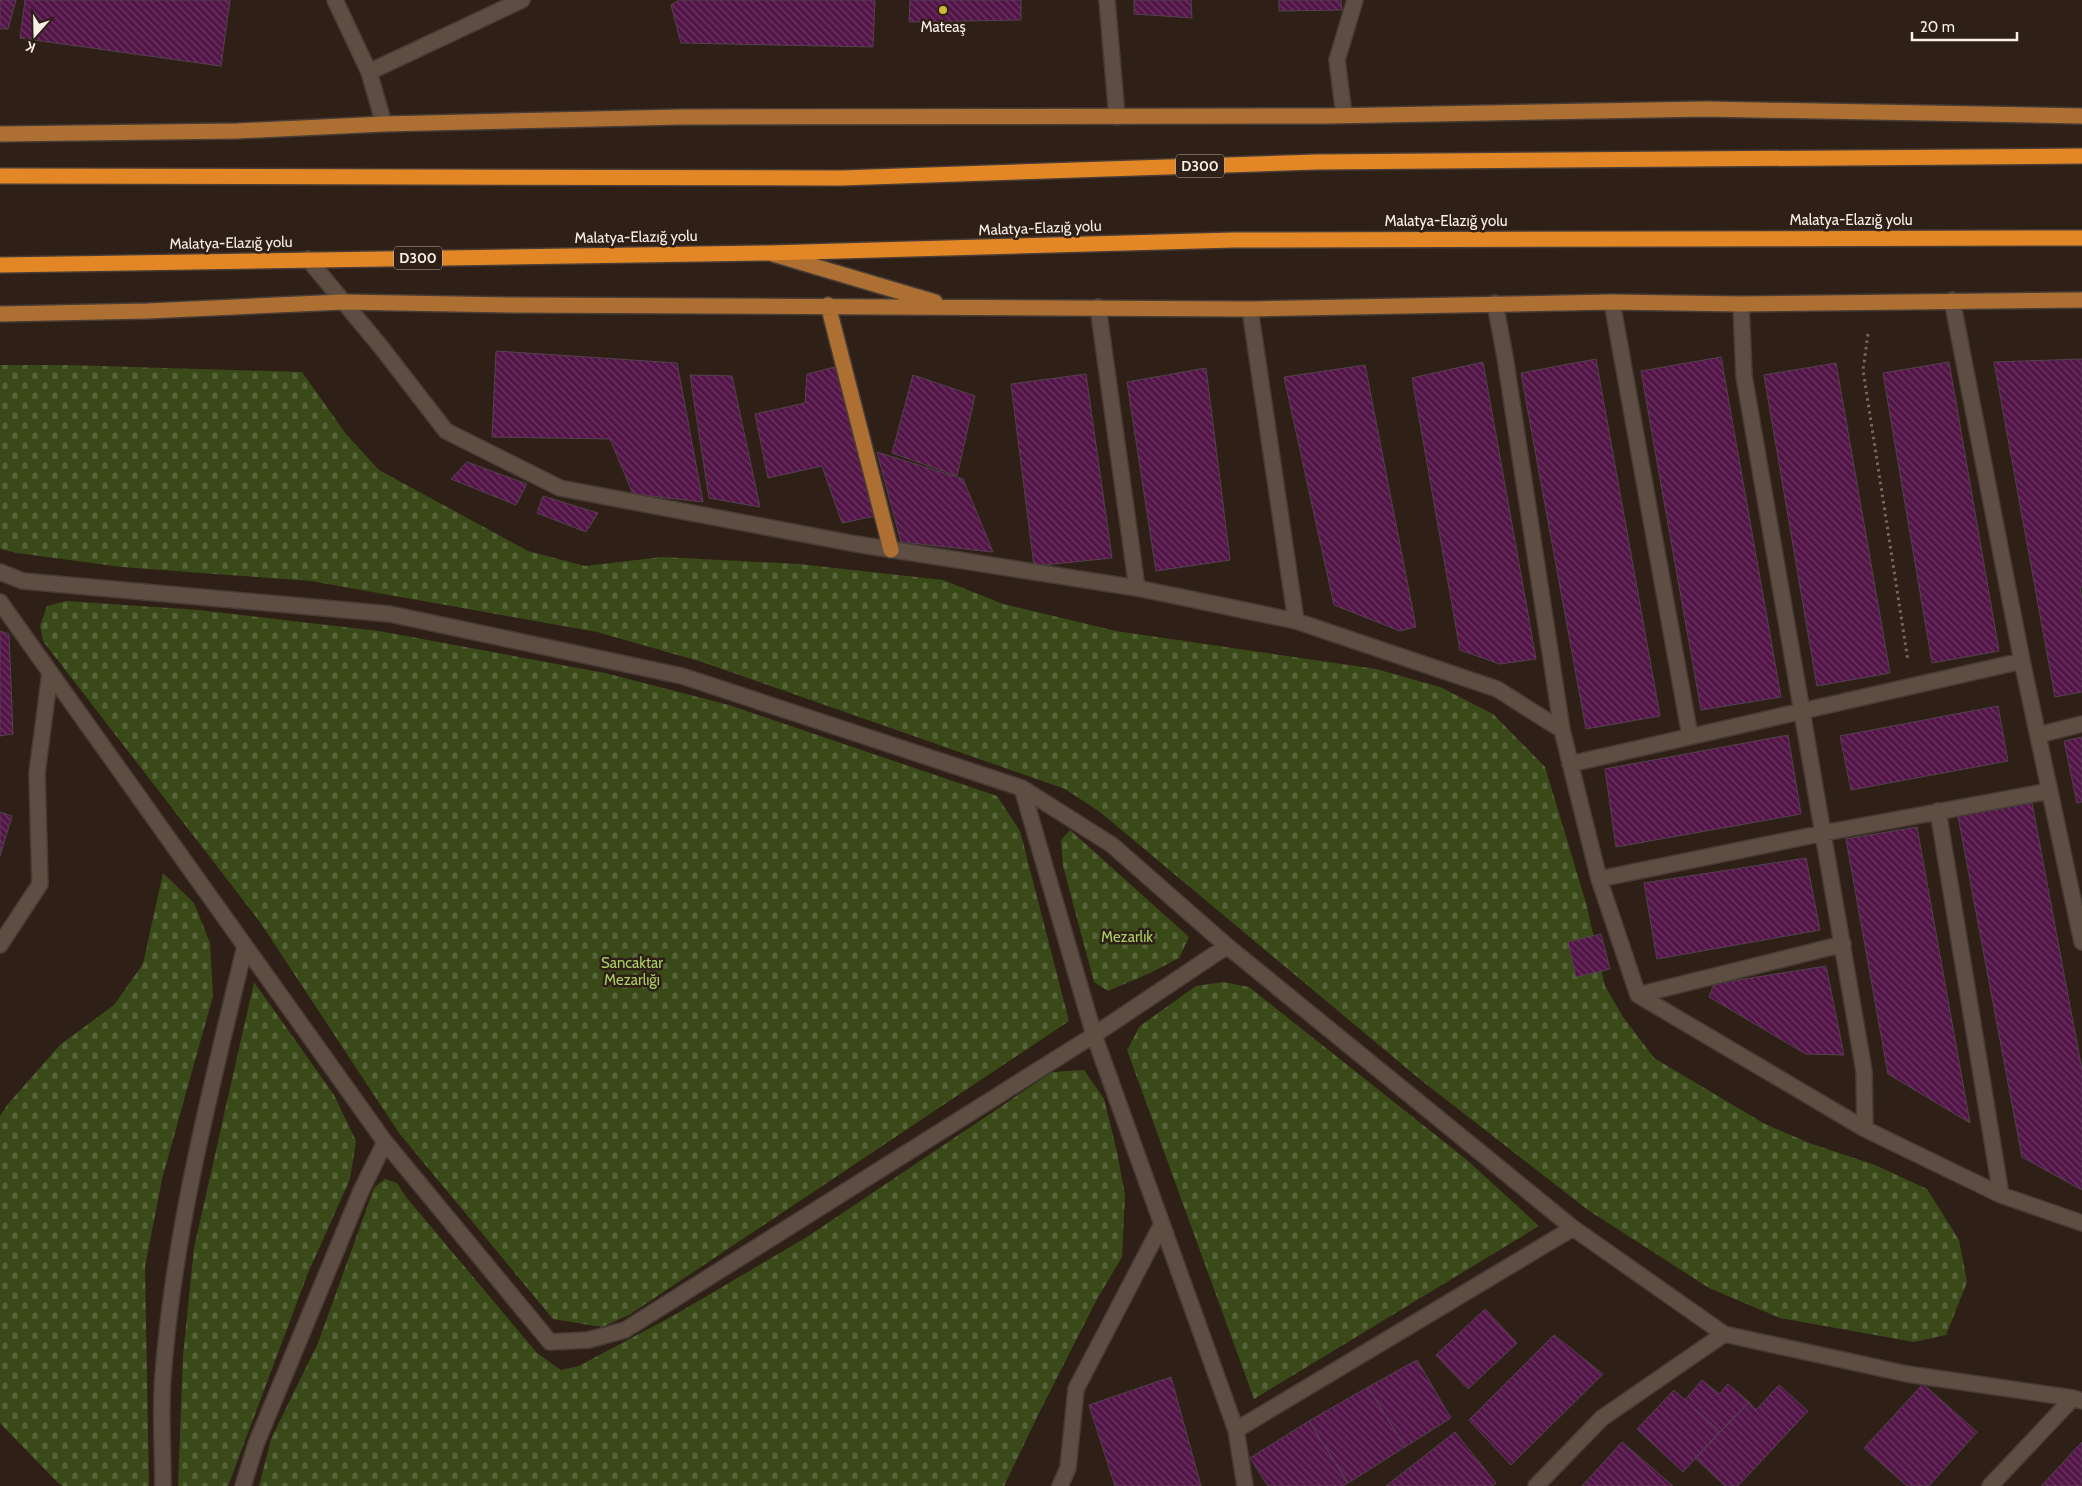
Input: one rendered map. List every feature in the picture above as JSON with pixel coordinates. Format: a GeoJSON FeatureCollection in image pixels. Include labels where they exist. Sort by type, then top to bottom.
{"type":"FeatureCollection","features":[{"type":"Feature","properties":{"kind":"highway","name":"D300"},"geometry":{"type":"LineString","coordinates":[[0,176],[841,178],[1316,162],[2082,156]]}},
{"type":"Feature","properties":{"kind":"highway","name":"Malatya-Elazığ yolu"},"geometry":{"type":"LineString","coordinates":[[0,265],[768,253],[1234,240],[2082,238]]}},
{"type":"Feature","properties":{"kind":"main road"},"geometry":{"type":"LineString","coordinates":[[0,134],[237,131],[384,124],[680,117],[1117,117],[1706,109],[2082,116]]}},
{"type":"Feature","properties":{"kind":"main road"},"geometry":{"type":"LineString","coordinates":[[768,253],[954,307]]}},
{"type":"Feature","properties":{"kind":"main road"},"geometry":{"type":"LineString","coordinates":[[0,314],[148,311],[344,302],[511,305],[828,305],[1250,309],[1612,302],[1741,304],[1952,300],[2082,300]]}},
{"type":"Feature","properties":{"kind":"main road"},"geometry":{"type":"LineString","coordinates":[[828,305],[891,550]]}},
{"type":"Feature","properties":{"kind":"street"},"geometry":{"type":"LineString","coordinates":[[335,0],[369,72],[384,124]]}},
{"type":"Feature","properties":{"kind":"street"},"geometry":{"type":"LineString","coordinates":[[369,72],[522,0]]}},
{"type":"Feature","properties":{"kind":"street"},"geometry":{"type":"LineString","coordinates":[[1107,0],[1117,117]]}},
{"type":"Feature","properties":{"kind":"street"},"geometry":{"type":"LineString","coordinates":[[1344,115],[1337,60],[1355,0]]}},
{"type":"Feature","properties":{"kind":"street"},"geometry":{"type":"LineString","coordinates":[[308,259],[446,431],[560,488],[891,550],[1137,588],[1296,621],[1497,688],[1562,730]]}},
{"type":"Feature","properties":{"kind":"street"},"geometry":{"type":"LineString","coordinates":[[1952,300],[2022,661],[2082,942]]}},
{"type":"Feature","properties":{"kind":"street"},"geometry":{"type":"LineString","coordinates":[[1612,302],[1690,736]]}},
{"type":"Feature","properties":{"kind":"street"},"geometry":{"type":"LineString","coordinates":[[1495,304],[1505,357],[1562,730],[1599,879],[1638,994],[1865,1129],[2001,1195],[2082,1223]]}},
{"type":"Feature","properties":{"kind":"street"},"geometry":{"type":"LineString","coordinates":[[1741,304],[1744,376],[1864,1070],[1865,1129]]}},
{"type":"Feature","properties":{"kind":"street"},"geometry":{"type":"LineString","coordinates":[[1098,307],[1137,588]]}},
{"type":"Feature","properties":{"kind":"street"},"geometry":{"type":"LineString","coordinates":[[1250,309],[1296,621]]}},
{"type":"Feature","properties":{"kind":"street"},"geometry":{"type":"LineString","coordinates":[[0,572],[23,581],[380,613],[410,618],[682,676],[1022,788],[1112,845],[1227,946],[1573,1228],[1724,1334],[1907,1374],[2077,1399]]}},
{"type":"Feature","properties":{"kind":"street"},"geometry":{"type":"LineString","coordinates":[[0,602],[385,1142],[550,1342],[588,1340],[625,1330],[1094,1035],[1227,946]]}},
{"type":"Feature","properties":{"kind":"street"},"geometry":{"type":"LineString","coordinates":[[1570,764],[2022,661]]}},
{"type":"Feature","properties":{"kind":"street"},"geometry":{"type":"LineString","coordinates":[[0,945],[40,884],[37,773],[50,673]]}},
{"type":"Feature","properties":{"kind":"street"},"geometry":{"type":"LineString","coordinates":[[2038,735],[2082,724]]}},
{"type":"Feature","properties":{"kind":"street"},"geometry":{"type":"LineString","coordinates":[[1022,788],[1094,1035],[1236,1430],[1245,1486]]}},
{"type":"Feature","properties":{"kind":"street"},"geometry":{"type":"LineString","coordinates":[[1599,879],[1824,833],[2050,790]]}},
{"type":"Feature","properties":{"kind":"street"},"geometry":{"type":"LineString","coordinates":[[1938,811],[2001,1195]]}},
{"type":"Feature","properties":{"kind":"street"},"geometry":{"type":"LineString","coordinates":[[1638,994],[1843,944]]}},
{"type":"Feature","properties":{"kind":"street"},"geometry":{"type":"LineString","coordinates":[[163,1486],[163,1378],[176,1263],[193,1164],[245,946]]}},
{"type":"Feature","properties":{"kind":"street"},"geometry":{"type":"LineString","coordinates":[[243,1486],[264,1426],[361,1191],[385,1142]]}},
{"type":"Feature","properties":{"kind":"street"},"geometry":{"type":"LineString","coordinates":[[1060,1486],[1068,1468],[1076,1389],[1162,1224]]}},
{"type":"Feature","properties":{"kind":"street"},"geometry":{"type":"LineString","coordinates":[[1236,1430],[1573,1228]]}},
{"type":"Feature","properties":{"kind":"street"},"geometry":{"type":"LineString","coordinates":[[1536,1486],[1602,1418],[1724,1334]]}},
{"type":"Feature","properties":{"kind":"street"},"geometry":{"type":"LineString","coordinates":[[1990,1486],[2077,1399]]}},
{"type":"Feature","properties":{"kind":"path"},"geometry":{"type":"LineString","coordinates":[[1868,334],[1863,370],[1912,686]]}},
{"type":"Feature","properties":{"kind":"green space"},"geometry":{"type":"Polygon","coordinates":[[[0,365],[66,365],[302,372],[346,434],[379,470],[528,551],[585,566],[662,557],[799,564],[943,580],[1003,604],[1116,631],[1376,669],[1440,687],[1493,714],[1545,767],[1586,903],[1605,986],[1623,1017],[1654,1058],[1763,1123],[1809,1143],[1875,1165],[1927,1189],[1959,1240],[1967,1282],[1946,1335],[1914,1342],[1780,1318],[1709,1288],[1588,1210],[1422,1081],[1100,812],[1065,789],[702,662],[597,632],[311,581],[122,567],[0,549],[0,365]]]}},
{"type":"Feature","properties":{"kind":"green space","name":"Sancaktar Mezarlığı"},"geometry":{"type":"Polygon","coordinates":[[[66,601],[199,610],[379,631],[605,673],[729,705],[997,796],[1020,831],[1069,1021],[629,1315],[602,1327],[553,1319],[399,1133],[260,922],[43,641],[40,626],[47,606],[66,601]]]}},
{"type":"Feature","properties":{"kind":"green space","name":"Mezarlık"},"geometry":{"type":"Polygon","coordinates":[[[1070,830],[1189,937],[1179,958],[1108,991],[1094,982],[1063,866],[1061,840],[1070,830]]]}},
{"type":"Feature","properties":{"kind":"green space"},"geometry":{"type":"Polygon","coordinates":[[[163,873],[194,903],[210,943],[213,996],[162,1179],[145,1267],[149,1486],[63,1486],[0,1423],[0,1116],[8,1104],[60,1045],[114,1005],[143,964],[163,873]]]}},
{"type":"Feature","properties":{"kind":"green space"},"geometry":{"type":"Polygon","coordinates":[[[254,982],[334,1095],[356,1141],[350,1179],[308,1273],[228,1486],[178,1486],[183,1356],[194,1248],[254,982]]]}},
{"type":"Feature","properties":{"kind":"green space"},"geometry":{"type":"Polygon","coordinates":[[[1223,982],[1249,987],[1467,1160],[1539,1226],[1254,1399],[1127,1050],[1140,1026],[1196,986],[1223,982]]]}},
{"type":"Feature","properties":{"kind":"green space"},"geometry":{"type":"Polygon","coordinates":[[[1084,1070],[1104,1099],[1117,1152],[1125,1195],[1122,1257],[1097,1299],[1004,1486],[259,1486],[271,1439],[318,1343],[374,1188],[385,1179],[397,1183],[406,1197],[537,1353],[561,1370],[579,1366],[678,1313],[807,1237],[1052,1072],[1084,1070]]]}},
{"type":"Feature","properties":{"kind":"building"},"geometry":{"type":"Polygon","coordinates":[[[0,0],[16,0],[8,29],[0,29],[0,0]]]}},
{"type":"Feature","properties":{"kind":"building"},"geometry":{"type":"Polygon","coordinates":[[[25,0],[230,0],[221,66],[20,38],[25,0]]]}},
{"type":"Feature","properties":{"kind":"building"},"geometry":{"type":"Polygon","coordinates":[[[679,0],[875,0],[873,47],[681,43],[671,5],[679,0]]]}},
{"type":"Feature","properties":{"kind":"building"},"geometry":{"type":"Polygon","coordinates":[[[910,0],[1021,0],[1021,20],[909,22],[910,0]]]}},
{"type":"Feature","properties":{"kind":"building"},"geometry":{"type":"Polygon","coordinates":[[[1134,0],[1191,0],[1192,18],[1134,14],[1134,0]]]}},
{"type":"Feature","properties":{"kind":"building"},"geometry":{"type":"Polygon","coordinates":[[[1279,0],[1341,0],[1342,10],[1279,11],[1279,0]]]}},
{"type":"Feature","properties":{"kind":"building"},"geometry":{"type":"Polygon","coordinates":[[[496,351],[677,363],[703,502],[633,494],[610,439],[492,437],[496,351]]]}},
{"type":"Feature","properties":{"kind":"building"},"geometry":{"type":"Polygon","coordinates":[[[1721,357],[1781,697],[1701,710],[1641,371],[1721,357]]]}},
{"type":"Feature","properties":{"kind":"building"},"geometry":{"type":"Polygon","coordinates":[[[1596,359],[1660,716],[1586,729],[1521,373],[1596,359]]]}},
{"type":"Feature","properties":{"kind":"building"},"geometry":{"type":"Polygon","coordinates":[[[2082,359],[2082,587],[2080,587],[2082,599],[2082,692],[2055,697],[1994,362],[2082,359]]]}},
{"type":"Feature","properties":{"kind":"building"},"geometry":{"type":"Polygon","coordinates":[[[1483,362],[1536,659],[1500,664],[1460,650],[1412,378],[1483,362]]]}},
{"type":"Feature","properties":{"kind":"building"},"geometry":{"type":"Polygon","coordinates":[[[1949,362],[1999,651],[1932,663],[1883,373],[1949,362]]]}},
{"type":"Feature","properties":{"kind":"building"},"geometry":{"type":"Polygon","coordinates":[[[1836,363],[1890,673],[1817,686],[1764,375],[1836,363]]]}},
{"type":"Feature","properties":{"kind":"building"},"geometry":{"type":"Polygon","coordinates":[[[1365,365],[1416,627],[1400,631],[1334,605],[1284,377],[1365,365]]]}},
{"type":"Feature","properties":{"kind":"building"},"geometry":{"type":"Polygon","coordinates":[[[839,366],[875,516],[842,523],[822,466],[768,478],[755,414],[805,403],[807,374],[839,366]]]}},
{"type":"Feature","properties":{"kind":"building"},"geometry":{"type":"Polygon","coordinates":[[[1206,368],[1230,560],[1156,571],[1127,382],[1206,368]]]}},
{"type":"Feature","properties":{"kind":"building"},"geometry":{"type":"Polygon","coordinates":[[[1086,374],[1112,558],[1034,566],[1011,384],[1086,374]]]}},
{"type":"Feature","properties":{"kind":"building"},"geometry":{"type":"Polygon","coordinates":[[[690,375],[732,376],[760,507],[709,498],[690,375]]]}},
{"type":"Feature","properties":{"kind":"building"},"geometry":{"type":"Polygon","coordinates":[[[913,375],[975,396],[957,476],[892,453],[913,375]]]}},
{"type":"Feature","properties":{"kind":"building"},"geometry":{"type":"Polygon","coordinates":[[[877,452],[963,479],[993,552],[901,542],[877,452]]]}},
{"type":"Feature","properties":{"kind":"building"},"geometry":{"type":"Polygon","coordinates":[[[467,462],[527,484],[516,505],[451,479],[467,462]]]}},
{"type":"Feature","properties":{"kind":"building"},"geometry":{"type":"Polygon","coordinates":[[[543,496],[598,513],[586,532],[537,513],[543,496]]]}},
{"type":"Feature","properties":{"kind":"building"},"geometry":{"type":"Polygon","coordinates":[[[0,631],[9,634],[13,734],[0,736],[0,631]]]}},
{"type":"Feature","properties":{"kind":"building"},"geometry":{"type":"Polygon","coordinates":[[[1998,706],[2008,761],[1851,790],[1840,736],[1998,706]]]}},
{"type":"Feature","properties":{"kind":"building"},"geometry":{"type":"Polygon","coordinates":[[[1788,735],[1801,814],[1616,847],[1605,769],[1788,735]]]}},
{"type":"Feature","properties":{"kind":"building"},"geometry":{"type":"Polygon","coordinates":[[[2082,737],[2082,802],[2077,803],[2064,741],[2082,737]]]}},
{"type":"Feature","properties":{"kind":"building"},"geometry":{"type":"Polygon","coordinates":[[[2032,803],[2082,1070],[2082,1190],[2022,1157],[1958,816],[2032,803]]]}},
{"type":"Feature","properties":{"kind":"building"},"geometry":{"type":"Polygon","coordinates":[[[0,812],[12,816],[0,856],[0,812]]]}},
{"type":"Feature","properties":{"kind":"building"},"geometry":{"type":"Polygon","coordinates":[[[1917,827],[1970,1123],[1888,1074],[1846,839],[1917,827]]]}},
{"type":"Feature","properties":{"kind":"building"},"geometry":{"type":"Polygon","coordinates":[[[1806,858],[1820,930],[1657,959],[1644,883],[1806,858]]]}},
{"type":"Feature","properties":{"kind":"building"},"geometry":{"type":"Polygon","coordinates":[[[1601,934],[1610,969],[1576,977],[1568,942],[1601,934]]]}},
{"type":"Feature","properties":{"kind":"building"},"geometry":{"type":"Polygon","coordinates":[[[1826,966],[1844,1055],[1806,1054],[1709,997],[1714,984],[1826,966]]]}},
{"type":"Feature","properties":{"kind":"building"},"geometry":{"type":"Polygon","coordinates":[[[1485,1309],[1517,1343],[1468,1389],[1436,1355],[1485,1309]]]}},
{"type":"Feature","properties":{"kind":"building"},"geometry":{"type":"Polygon","coordinates":[[[1554,1335],[1603,1374],[1511,1465],[1469,1420],[1554,1335]]]}},
{"type":"Feature","properties":{"kind":"building"},"geometry":{"type":"Polygon","coordinates":[[[1417,1360],[1451,1418],[1405,1447],[1368,1387],[1417,1360]]]}},
{"type":"Feature","properties":{"kind":"building"},"geometry":{"type":"Polygon","coordinates":[[[1171,1377],[1201,1486],[1115,1486],[1089,1405],[1171,1377]]]}},
{"type":"Feature","properties":{"kind":"building"},"geometry":{"type":"Polygon","coordinates":[[[1702,1380],[1719,1394],[1728,1384],[1749,1402],[1720,1432],[1685,1400],[1702,1380]]]}},
{"type":"Feature","properties":{"kind":"building"},"geometry":{"type":"Polygon","coordinates":[[[1923,1384],[1977,1432],[1929,1486],[1907,1486],[1864,1448],[1923,1384]]]}},
{"type":"Feature","properties":{"kind":"building"},"geometry":{"type":"Polygon","coordinates":[[[1779,1385],[1808,1411],[1738,1486],[1725,1486],[1695,1458],[1749,1402],[1756,1410],[1779,1385]]]}},
{"type":"Feature","properties":{"kind":"building"},"geometry":{"type":"Polygon","coordinates":[[[1368,1387],[1405,1447],[1348,1483],[1309,1421],[1368,1387]]]}},
{"type":"Feature","properties":{"kind":"building"},"geometry":{"type":"Polygon","coordinates":[[[1674,1390],[1720,1432],[1683,1472],[1637,1429],[1674,1390]]]}},
{"type":"Feature","properties":{"kind":"building"},"geometry":{"type":"Polygon","coordinates":[[[1309,1421],[1348,1483],[1343,1486],[1268,1486],[1250,1458],[1309,1421]]]}},
{"type":"Feature","properties":{"kind":"building"},"geometry":{"type":"Polygon","coordinates":[[[1455,1432],[1496,1483],[1493,1486],[1386,1486],[1455,1432]]]}},
{"type":"Feature","properties":{"kind":"building"},"geometry":{"type":"Polygon","coordinates":[[[1622,1442],[1673,1486],[1582,1486],[1622,1442]]]}},
{"type":"Feature","properties":{"kind":"building"},"geometry":{"type":"Polygon","coordinates":[[[2082,1442],[2082,1486],[2041,1486],[2082,1442]]]}},
{"type":"Feature","properties":{"kind":"place","name":"Mateaş"},"geometry":{"type":"Point","coordinates":[943,10]}}]}
